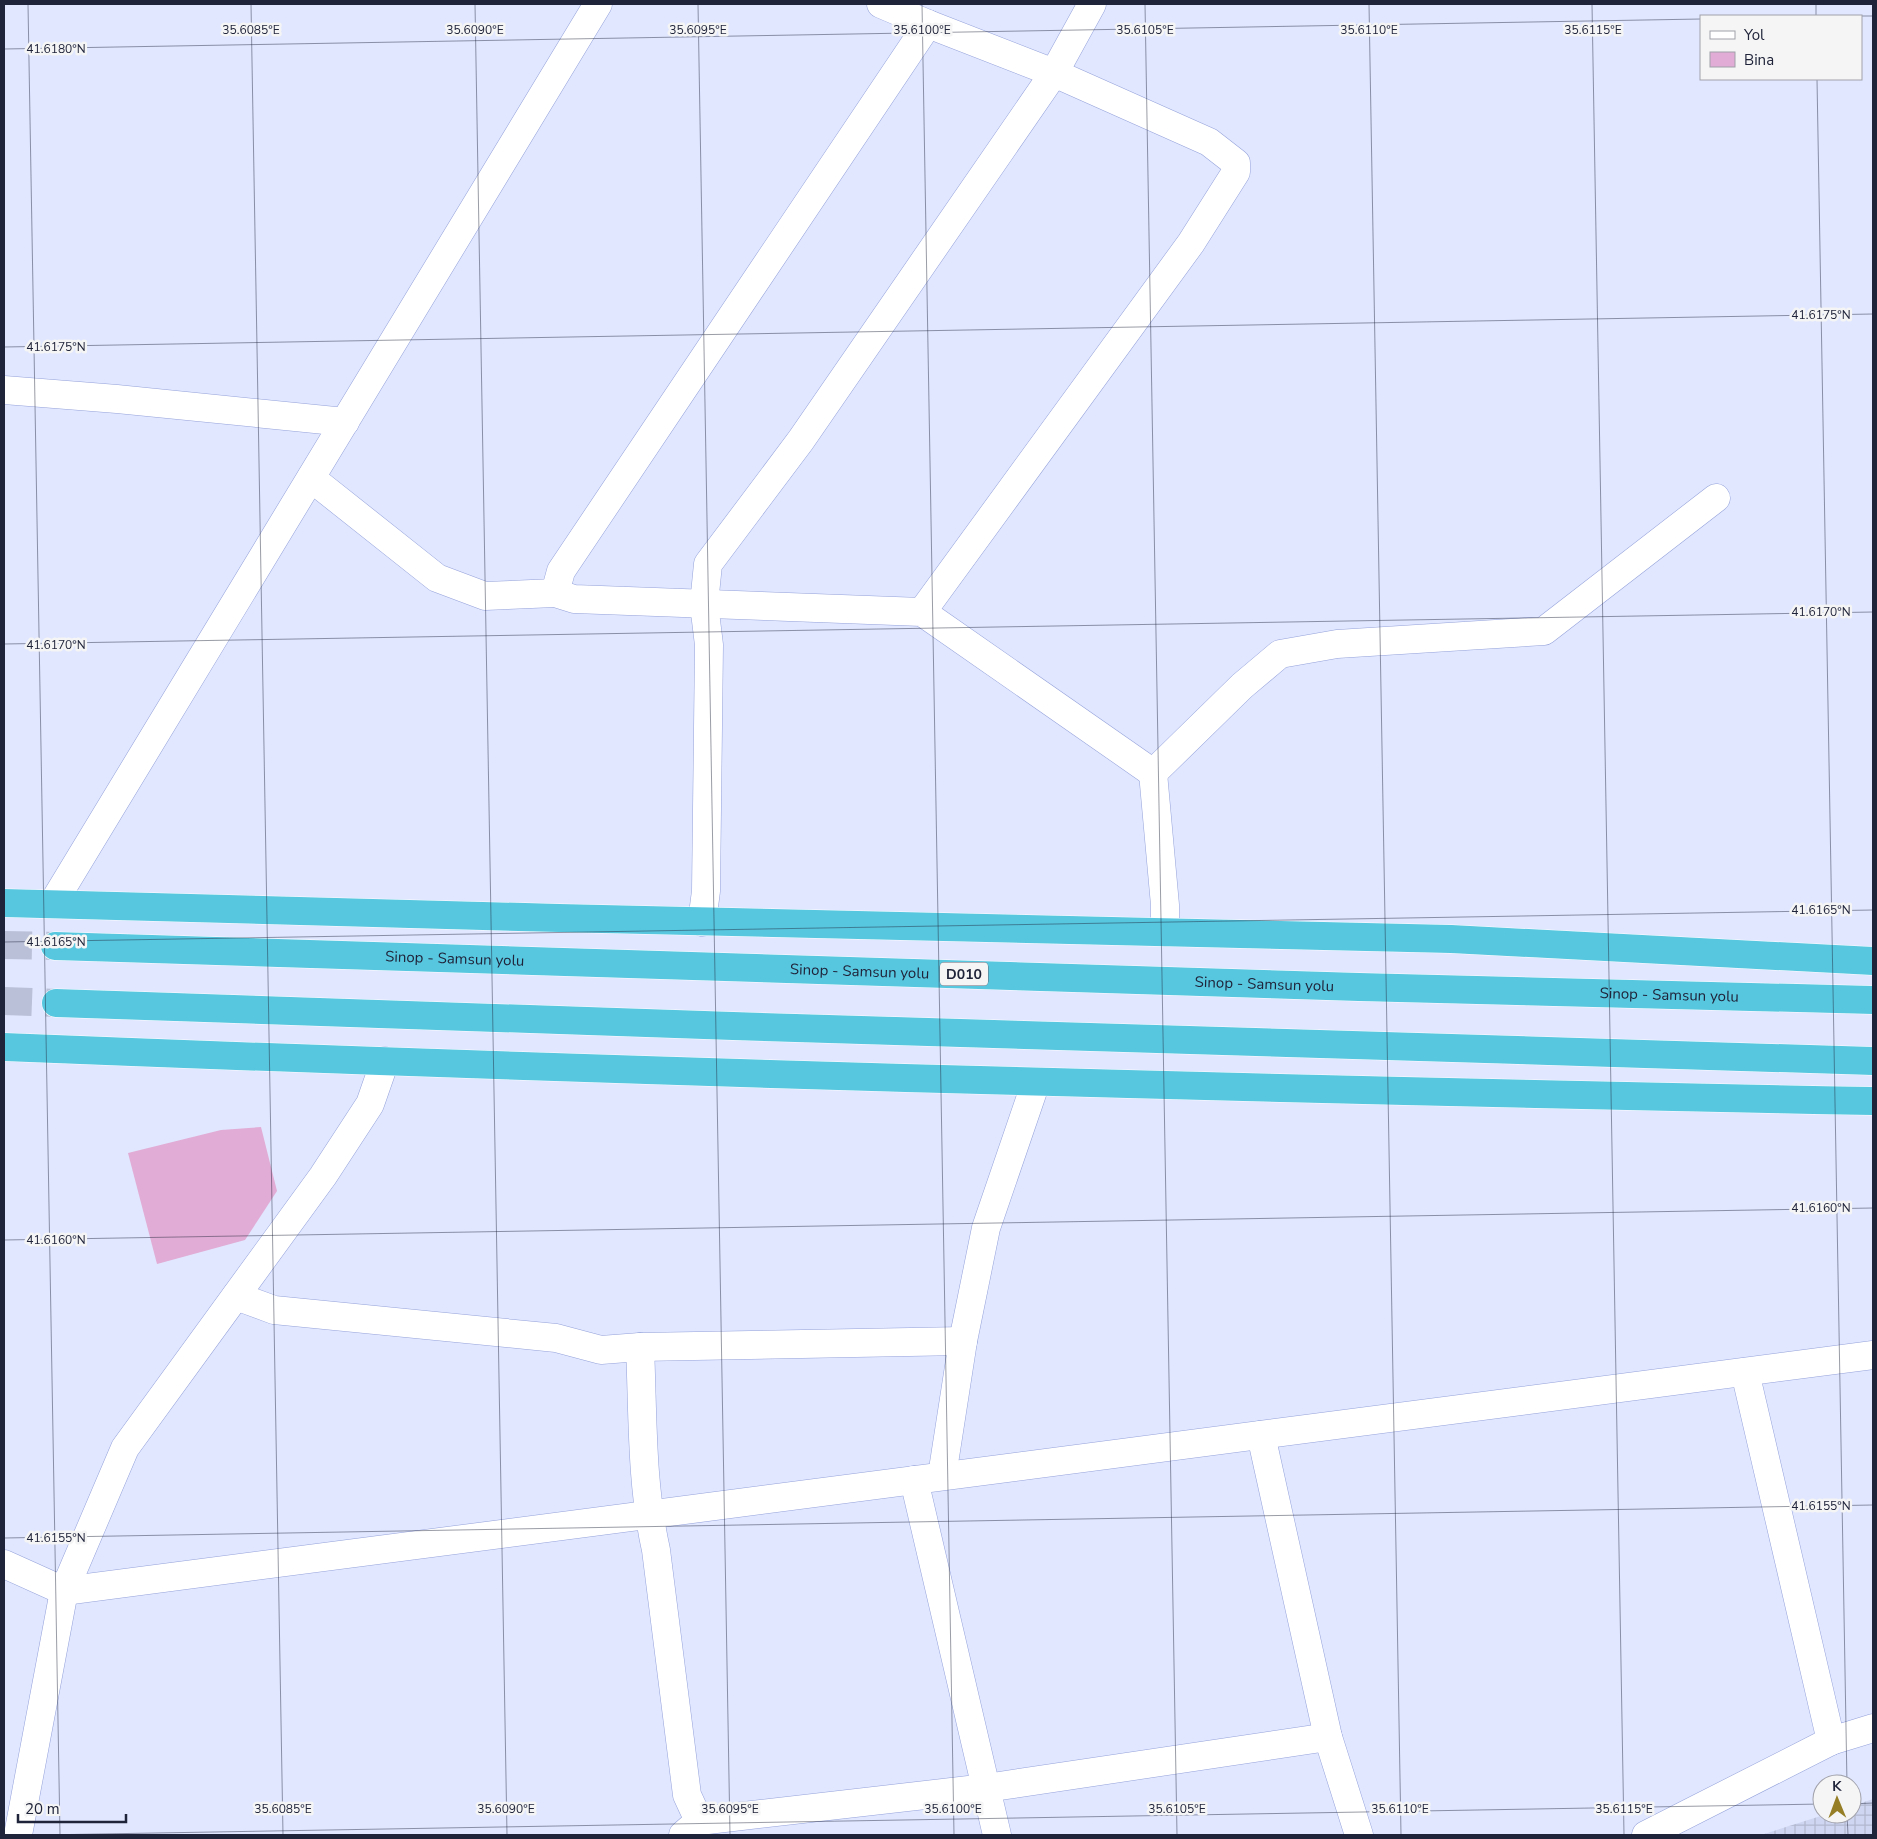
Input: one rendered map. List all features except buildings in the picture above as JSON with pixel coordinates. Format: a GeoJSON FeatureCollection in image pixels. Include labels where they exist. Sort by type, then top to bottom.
{"type":"FeatureCollection","features":[{"type":"Feature","properties":{"kind":"highway"},"geometry":{"type":"LineString","coordinates":[[6,903],[702,922],[1451,938],[1873,961]]}},
{"type":"Feature","properties":{"kind":"highway","name":"Sinop - Samsun yolu"},"geometry":{"type":"LineString","coordinates":[[55,946],[1359,987],[1873,1000]]}},
{"type":"Feature","properties":{"kind":"highway"},"geometry":{"type":"LineString","coordinates":[[56,1003],[1873,1061]]}},
{"type":"Feature","properties":{"kind":"highway"},"geometry":{"type":"LineString","coordinates":[[4,1047],[1036,1082],[1873,1101]]}},
{"type":"Feature","properties":{"kind":"street"},"geometry":{"type":"LineString","coordinates":[[53,903],[598,4]]}},
{"type":"Feature","properties":{"kind":"street"},"geometry":{"type":"LineString","coordinates":[[881,4],[1054,73],[1209,142],[1236,162],[1236,172],[1192,242],[922,612]]}},
{"type":"Feature","properties":{"kind":"street"},"geometry":{"type":"LineString","coordinates":[[702,922],[706,891],[709,645],[704,604],[708,564],[802,440],[1054,73],[1092,4]]}},
{"type":"Feature","properties":{"kind":"street"},"geometry":{"type":"LineString","coordinates":[[555,593],[562,571],[928,24]]}},
{"type":"Feature","properties":{"kind":"street"},"geometry":{"type":"LineString","coordinates":[[4,390],[117,399],[345,422]]}},
{"type":"Feature","properties":{"kind":"street"},"geometry":{"type":"LineString","coordinates":[[311,478],[437,578],[485,596],[555,593],[574,599],[922,612],[1153,773]]}},
{"type":"Feature","properties":{"kind":"street"},"geometry":{"type":"LineString","coordinates":[[1153,773],[1242,686],[1280,654],[1338,644],[1544,631],[1716,498]]}},
{"type":"Feature","properties":{"kind":"street"},"geometry":{"type":"LineString","coordinates":[[1153,773],[1165,932]]}},
{"type":"Feature","properties":{"kind":"street"},"geometry":{"type":"LineString","coordinates":[[18,1835],[64,1591],[125,1448],[323,1176],[370,1104],[384,1061]]}},
{"type":"Feature","properties":{"kind":"street"},"geometry":{"type":"LineString","coordinates":[[942,1476],[963,1341],[986,1228],[1036,1082]]}},
{"type":"Feature","properties":{"kind":"street"},"geometry":{"type":"LineString","coordinates":[[236,1296],[274,1310],[556,1338],[602,1350],[640,1347],[963,1341]]}},
{"type":"Feature","properties":{"kind":"street"},"geometry":{"type":"LineString","coordinates":[[640,1347],[648,1515],[656,1550],[691,1828],[986,1788],[1328,1736]]}},
{"type":"Feature","properties":{"kind":"street"},"geometry":{"type":"LineString","coordinates":[[4,1564],[64,1591],[1873,1355]]}},
{"type":"Feature","properties":{"kind":"street"},"geometry":{"type":"LineString","coordinates":[[1745,1372],[1831,1741]]}},
{"type":"Feature","properties":{"kind":"street"},"geometry":{"type":"LineString","coordinates":[[1260,1435],[1328,1736],[1359,1835]]}},
{"type":"Feature","properties":{"kind":"street"},"geometry":{"type":"LineString","coordinates":[[914,1480],[997,1835]]}},
{"type":"Feature","properties":{"kind":"street"},"geometry":{"type":"LineString","coordinates":[[1646,1835],[1831,1741],[1873,1728]]}},
{"type":"Feature","properties":{"kind":"shaded area"},"geometry":{"type":"Polygon","coordinates":[[[1873,1799],[1873,1835],[1761,1835],[1812,1819],[1812,1824],[1862,1824],[1862,1803],[1873,1799]]]}},
{"type":"Feature","properties":{"kind":"tunnel"},"geometry":{"type":"LineString","coordinates":[[4,945],[55,946]]}},
{"type":"Feature","properties":{"kind":"tunnel"},"geometry":{"type":"LineString","coordinates":[[4,1001],[56,1003]]}}]}
